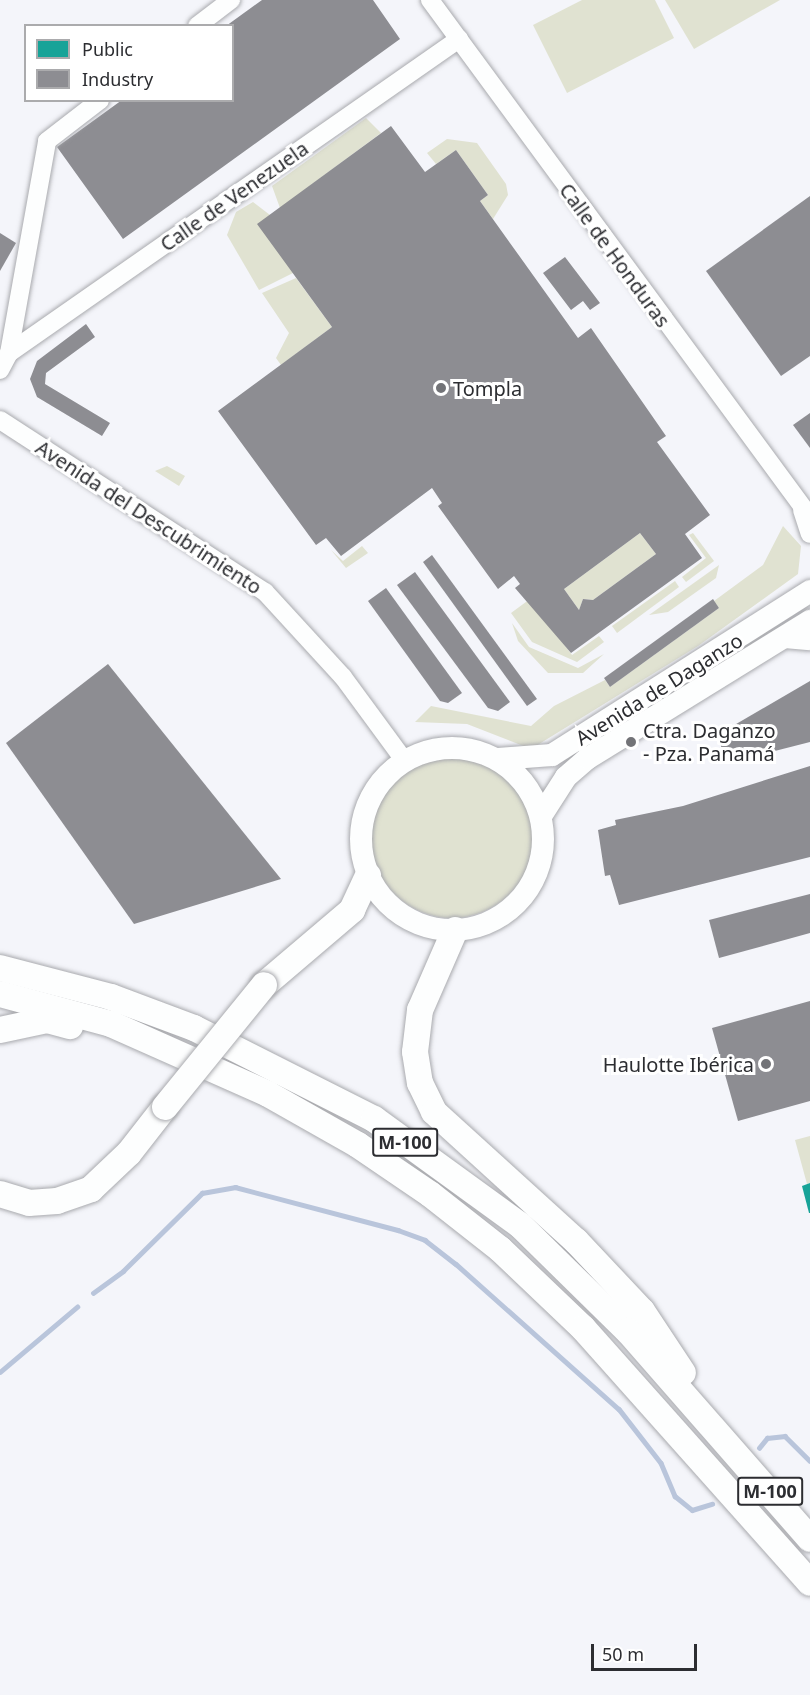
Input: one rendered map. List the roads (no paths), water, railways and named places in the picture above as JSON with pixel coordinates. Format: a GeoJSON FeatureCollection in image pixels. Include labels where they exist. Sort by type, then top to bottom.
{"type":"FeatureCollection","features":[{"type":"Feature","properties":{"kind":"highway"},"geometry":{"type":"LineString","coordinates":[[0,1194],[29,1203],[57,1201],[91,1189],[129,1153],[264,985],[352,910],[368,876]]}},
{"type":"Feature","properties":{"kind":"highway"},"geometry":{"type":"LineString","coordinates":[[455,930],[441,953],[418,1031],[420,1083],[434,1112],[576,1241],[642,1311],[730,1443]]}},
{"type":"Feature","properties":{"kind":"highway","name":"M-100"},"geometry":{"type":"LineString","coordinates":[[0,968],[111,997],[194,1028],[374,1119],[520,1225],[628,1331],[730,1443],[810,1539]]}},
{"type":"Feature","properties":{"kind":"highway","name":"M-100"},"geometry":{"type":"LineString","coordinates":[[0,994],[111,1024],[268,1094],[358,1145],[500,1249],[583,1328],[810,1583]]}},
{"type":"Feature","properties":{"kind":"highway"},"geometry":{"type":"LineString","coordinates":[[0,1029],[47,1020],[178,1055]]}},
{"type":"Feature","properties":{"kind":"main road","name":"Avenida de Daganzo"},"geometry":{"type":"LineString","coordinates":[[498,759],[552,755],[810,591]]}},
{"type":"Feature","properties":{"kind":"main road","name":"Avenida de Daganzo"},"geometry":{"type":"LineString","coordinates":[[541,816],[566,777],[588,758],[785,639],[810,621]]}},
{"type":"Feature","properties":{"kind":"main road"},"geometry":{"type":"LineString","coordinates":[[451,747],[498,759],[517,774],[541,816],[543,843],[525,894],[482,926],[455,930],[400,915],[368,876],[361,828],[368,802],[404,760],[451,747]]}},
{"type":"Feature","properties":{"kind":"street"},"geometry":{"type":"LineString","coordinates":[[201,24],[231,0]]}},
{"type":"Feature","properties":{"kind":"street","name":"Calle de Honduras"},"geometry":{"type":"LineString","coordinates":[[430,0],[806,513],[810,534]]}},
{"type":"Feature","properties":{"kind":"street","name":"Calle de Venezuela"},"geometry":{"type":"LineString","coordinates":[[9,353],[459,39]]}},
{"type":"Feature","properties":{"kind":"street"},"geometry":{"type":"LineString","coordinates":[[0,370],[9,353],[46,141],[97,102]]}},
{"type":"Feature","properties":{"kind":"street","name":"Avenida del Descubrimiento"},"geometry":{"type":"LineString","coordinates":[[0,420],[265,592],[343,677],[404,760]]}},
{"type":"Feature","properties":{"kind":"street"},"geometry":{"type":"LineString","coordinates":[[785,639],[810,641]]}},
{"type":"Feature","properties":{"kind":"waterway"},"geometry":{"type":"LineString","coordinates":[[93,1293],[123,1271],[202,1193],[235,1187],[398,1230],[425,1240],[456,1264],[619,1409],[661,1463],[675,1496],[692,1510],[712,1504]]}},
{"type":"Feature","properties":{"kind":"waterway"},"geometry":{"type":"LineString","coordinates":[[0,1372],[77,1307]]}},
{"type":"Feature","properties":{"kind":"waterway"},"geometry":{"type":"LineString","coordinates":[[759,1448],[767,1438],[785,1436],[810,1461]]}},
{"type":"Feature","properties":{"kind":"place","name":"Tompla"},"geometry":{"type":"Point","coordinates":[441,388]}},
{"type":"Feature","properties":{"kind":"place","name":"Ctra. Daganzo - Pza. Panamá"},"geometry":{"type":"Point","coordinates":[631,742]}},
{"type":"Feature","properties":{"kind":"place","name":"Haulotte Ibérica"},"geometry":{"type":"Point","coordinates":[766,1064]}}]}
